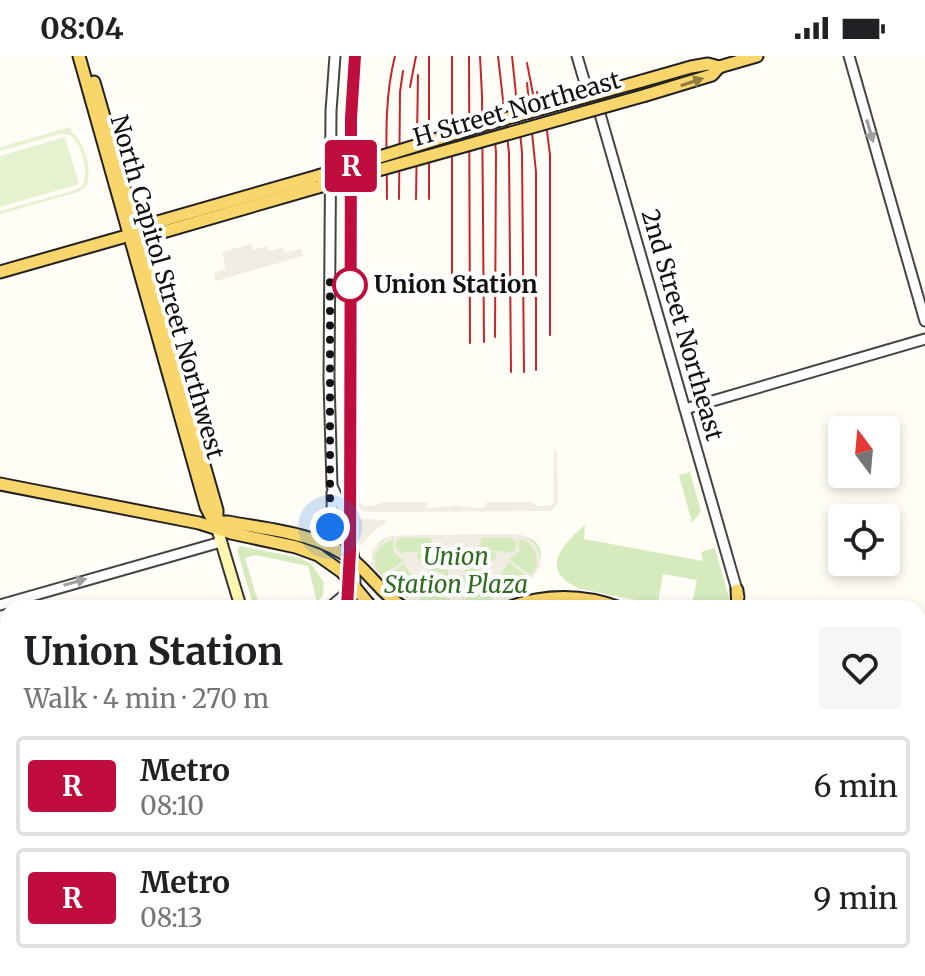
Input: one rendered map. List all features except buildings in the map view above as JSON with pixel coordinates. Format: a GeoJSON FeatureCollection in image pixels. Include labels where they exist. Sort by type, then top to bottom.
{"type":"FeatureCollection","features":[{"type":"Feature","properties":{"kind":"main road","name":"North Capitol Street Northwest"},"geometry":{"type":"LineString","coordinates":[[79,56],[135,234],[185,416],[217,510],[216,524]]}},
{"type":"Feature","properties":{"kind":"main road"},"geometry":{"type":"LineString","coordinates":[[87,56],[117,178]]}},
{"type":"Feature","properties":{"kind":"main road","name":"H Street Northeast"},"geometry":{"type":"LineString","coordinates":[[0,272],[135,234],[149,236],[483,125],[708,64],[719,67],[757,56]]}},
{"type":"Feature","properties":{"kind":"main road","name":"H Street Northeast"},"geometry":{"type":"LineString","coordinates":[[318,181],[646,95],[712,75],[719,67]]}},
{"type":"Feature","properties":{"kind":"main road"},"geometry":{"type":"LineString","coordinates":[[3,484],[199,523],[317,540],[334,547],[355,563],[392,600]]}},
{"type":"Feature","properties":{"kind":"main road"},"geometry":{"type":"LineString","coordinates":[[216,524],[239,600]]}},
{"type":"Feature","properties":{"kind":"main road"},"geometry":{"type":"LineString","coordinates":[[216,524],[311,552],[338,568],[366,600]]}},
{"type":"Feature","properties":{"kind":"main road"},"geometry":{"type":"LineString","coordinates":[[355,586],[383,594]]}},
{"type":"Feature","properties":{"kind":"main road"},"geometry":{"type":"LineString","coordinates":[[737,590],[739,600]]}},
{"type":"Feature","properties":{"kind":"main road"},"geometry":{"type":"LineString","coordinates":[[536,600],[586,600]]}},
{"type":"Feature","properties":{"kind":"street"},"geometry":{"type":"LineString","coordinates":[[317,540],[326,535],[331,525],[331,101],[335,56]]}},
{"type":"Feature","properties":{"kind":"street","name":"2nd Street Northeast"},"geometry":{"type":"LineString","coordinates":[[577,56],[587,90],[600,114],[737,590]]}},
{"type":"Feature","properties":{"kind":"street"},"geometry":{"type":"LineString","coordinates":[[849,56],[925,321]]}},
{"type":"Feature","properties":{"kind":"street"},"geometry":{"type":"LineString","coordinates":[[685,409],[925,339]]}},
{"type":"Feature","properties":{"kind":"street"},"geometry":{"type":"LineString","coordinates":[[332,486],[344,512],[355,563],[355,586],[338,600]]}},
{"type":"Feature","properties":{"kind":"street"},"geometry":{"type":"LineString","coordinates":[[18,600],[221,542]]}},
{"type":"Feature","properties":{"kind":"green space"},"geometry":{"type":"Polygon","coordinates":[[[71,127],[86,157],[89,173],[86,187],[0,214],[0,211],[76,190],[83,185],[83,158],[70,135],[60,134],[0,151],[0,147],[71,127]]]}},
{"type":"Feature","properties":{"kind":"green space"},"geometry":{"type":"Polygon","coordinates":[[[65,137],[79,184],[0,207],[0,156],[65,137]]]}},
{"type":"Feature","properties":{"kind":"green space"},"geometry":{"type":"Polygon","coordinates":[[[690,472],[701,511],[692,523],[679,475],[690,472]]]}},
{"type":"Feature","properties":{"kind":"green space"},"geometry":{"type":"Polygon","coordinates":[[[585,525],[584,539],[703,561],[701,552],[715,548],[730,600],[693,600],[697,580],[663,574],[658,600],[636,600],[581,589],[560,575],[557,567],[558,558],[568,541],[585,525]]]}},
{"type":"Feature","properties":{"kind":"green space","name":"Union Station Plaza"},"geometry":{"type":"Polygon","coordinates":[[[513,534],[530,538],[539,546],[541,557],[530,581],[508,600],[404,600],[385,584],[373,563],[373,553],[378,544],[390,536],[513,534]]]}},
{"type":"Feature","properties":{"kind":"green space"},"geometry":{"type":"Polygon","coordinates":[[[240,546],[300,558],[311,564],[324,582],[323,595],[316,600],[308,566],[255,555],[245,558],[258,600],[252,600],[237,550],[240,546]]]}},
{"type":"Feature","properties":{"kind":"shaded area"},"geometry":{"type":"Polygon","coordinates":[[[251,244],[253,250],[267,246],[269,251],[283,247],[285,253],[301,249],[303,256],[216,281],[214,273],[226,269],[222,252],[251,244]]]}},
{"type":"Feature","properties":{"kind":"shaded area"},"geometry":{"type":"Polygon","coordinates":[[[554,450],[557,450],[558,503],[551,511],[368,512],[362,511],[359,506],[358,465],[360,504],[365,506],[382,502],[427,502],[428,509],[461,506],[463,509],[469,506],[483,509],[487,502],[531,502],[536,506],[549,506],[553,504],[554,450]]]}},
{"type":"Feature","properties":{"kind":"shaded area"},"geometry":{"type":"Polygon","coordinates":[[[354,461],[351,510],[360,519],[387,522],[356,550],[345,506],[345,471],[349,486],[354,461]]]}},
{"type":"Feature","properties":{"kind":"shaded area"},"geometry":{"type":"Polygon","coordinates":[[[513,534],[525,536],[536,545],[541,558],[540,567],[522,590],[506,600],[493,600],[488,590],[463,600],[450,600],[425,590],[420,600],[405,600],[388,589],[374,572],[371,563],[375,547],[390,536],[513,534]],[[509,537],[481,538],[480,547],[475,553],[480,560],[488,551],[515,551],[517,543],[509,537]],[[431,538],[398,539],[395,545],[400,553],[424,551],[432,559],[437,553],[432,547],[431,538]],[[393,539],[380,546],[374,557],[376,569],[381,575],[404,561],[394,553],[393,539]],[[519,539],[519,551],[509,559],[531,576],[537,566],[536,552],[528,542],[519,539]],[[491,552],[479,565],[465,570],[465,575],[448,575],[448,570],[434,565],[422,553],[417,553],[417,558],[429,569],[446,575],[449,585],[455,589],[464,585],[466,575],[481,570],[496,558],[496,553],[491,552]],[[509,562],[495,583],[504,598],[529,578],[509,562]],[[404,564],[383,577],[392,588],[408,598],[418,584],[404,564]]]}},
{"type":"Feature","properties":{"kind":"railway"},"geometry":{"type":"LineString","coordinates":[[342,158],[348,56]]}},
{"type":"Feature","properties":{"kind":"railway"},"geometry":{"type":"LineString","coordinates":[[387,199],[387,109],[395,56]]}},
{"type":"Feature","properties":{"kind":"railway"},"geometry":{"type":"LineString","coordinates":[[410,87],[416,56]]}},
{"type":"Feature","properties":{"kind":"railway"},"geometry":{"type":"LineString","coordinates":[[429,56],[429,199]]}},
{"type":"Feature","properties":{"kind":"railway"},"geometry":{"type":"LineString","coordinates":[[452,56],[452,293]]}},
{"type":"Feature","properties":{"kind":"railway"},"geometry":{"type":"LineString","coordinates":[[469,56],[470,343]]}},
{"type":"Feature","properties":{"kind":"railway"},"geometry":{"type":"LineString","coordinates":[[480,56],[484,342]]}},
{"type":"Feature","properties":{"kind":"railway"},"geometry":{"type":"LineString","coordinates":[[498,56],[509,153],[511,372]]}},
{"type":"Feature","properties":{"kind":"railway"},"geometry":{"type":"LineString","coordinates":[[512,56],[522,152],[524,372]]}},
{"type":"Feature","properties":{"kind":"railway"},"geometry":{"type":"LineString","coordinates":[[527,63],[533,94]]}},
{"type":"Feature","properties":{"kind":"railway"},"geometry":{"type":"LineString","coordinates":[[399,199],[403,71]]}},
{"type":"Feature","properties":{"kind":"railway"},"geometry":{"type":"LineString","coordinates":[[416,199],[418,75]]}},
{"type":"Feature","properties":{"kind":"railway"},"geometry":{"type":"LineString","coordinates":[[527,83],[536,172],[536,370]]}},
{"type":"Feature","properties":{"kind":"railway"},"geometry":{"type":"LineString","coordinates":[[537,92],[546,123],[550,155],[550,335]]}},
{"type":"Feature","properties":{"kind":"railway"},"geometry":{"type":"LineString","coordinates":[[492,113],[496,152],[495,337]]}},
{"type":"Feature","properties":{"kind":"metro line","name":"R"},"geometry":{"type":"LineString","coordinates":[[347,600],[351,118],[355,56]]}},
{"type":"Feature","properties":{"kind":"place","name":"Union Station"},"geometry":{"type":"Point","coordinates":[350,285]}},
{"type":"Feature","properties":{"kind":"route"},"geometry":{"type":"LineString","coordinates":[[330,527],[330,279],[350,285]]}}]}
